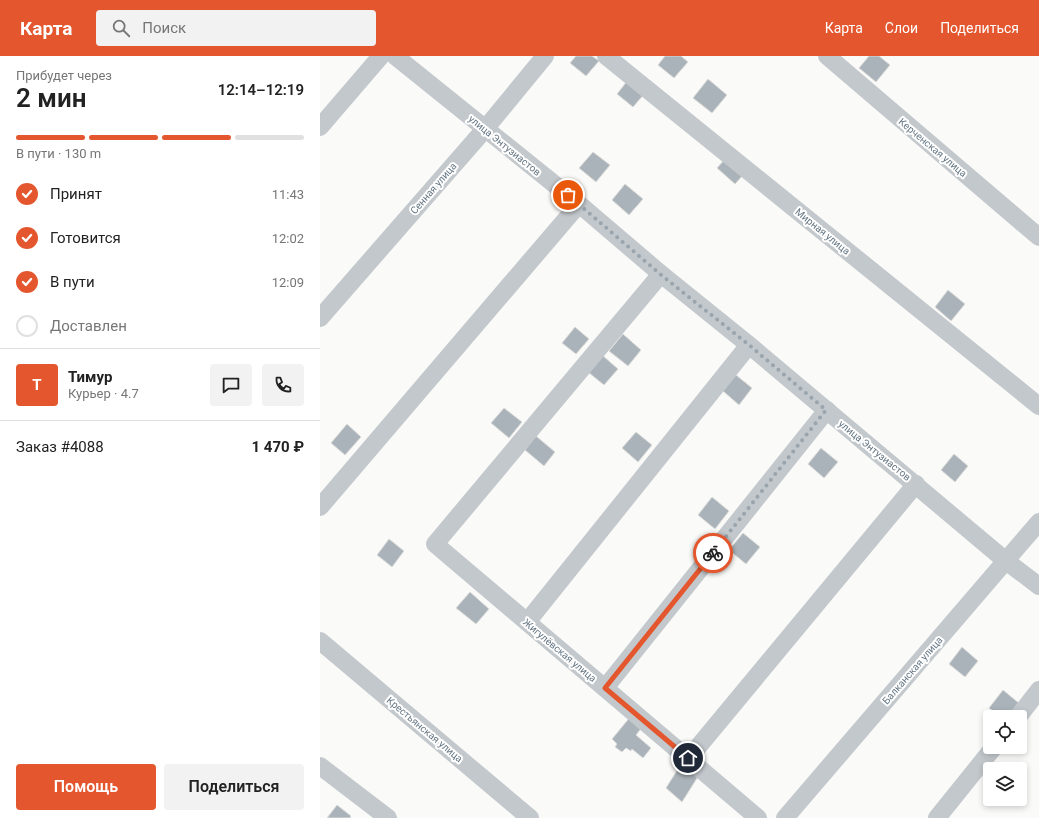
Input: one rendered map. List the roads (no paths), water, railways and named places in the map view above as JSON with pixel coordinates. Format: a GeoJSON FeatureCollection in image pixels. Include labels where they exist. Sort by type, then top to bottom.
{"type":"FeatureCollection","features":[{"type":"Feature","properties":{"kind":"street"},"geometry":{"type":"LineString","coordinates":[[320,127],[381,56]]}},
{"type":"Feature","properties":{"kind":"street","name":"улица Энтузиастов"},"geometry":{"type":"LineString","coordinates":[[396,56],[579,204],[660,274],[749,345],[1006,561],[1039,586]]}},
{"type":"Feature","properties":{"kind":"street","name":"Сенная улица"},"geometry":{"type":"LineString","coordinates":[[320,318],[485,129],[545,56]]}},
{"type":"Feature","properties":{"kind":"street","name":"Мирная улица"},"geometry":{"type":"LineString","coordinates":[[606,56],[1039,406]]}},
{"type":"Feature","properties":{"kind":"street","name":"Керченская улица"},"geometry":{"type":"LineString","coordinates":[[827,56],[1039,237]]}},
{"type":"Feature","properties":{"kind":"street"},"geometry":{"type":"LineString","coordinates":[[320,508],[579,204]]}},
{"type":"Feature","properties":{"kind":"street","name":"Жигулёвская улица"},"geometry":{"type":"LineString","coordinates":[[660,274],[435,544],[758,818]]}},
{"type":"Feature","properties":{"kind":"street"},"geometry":{"type":"LineString","coordinates":[[527,622],[749,345]]}},
{"type":"Feature","properties":{"kind":"street"},"geometry":{"type":"LineString","coordinates":[[605,688],[826,410]]}},
{"type":"Feature","properties":{"kind":"street"},"geometry":{"type":"LineString","coordinates":[[688,758],[916,484]]}},
{"type":"Feature","properties":{"kind":"street","name":"Балканская улица"},"geometry":{"type":"LineString","coordinates":[[785,818],[1039,522]]}},
{"type":"Feature","properties":{"kind":"street","name":"Крестьянская улица"},"geometry":{"type":"LineString","coordinates":[[320,641],[530,818]]}},
{"type":"Feature","properties":{"kind":"street"},"geometry":{"type":"LineString","coordinates":[[1023,710],[1039,690]]}},
{"type":"Feature","properties":{"kind":"street"},"geometry":{"type":"LineString","coordinates":[[938,818],[988,754]]}},
{"type":"Feature","properties":{"kind":"street"},"geometry":{"type":"LineString","coordinates":[[320,766],[388,818]]}}]}
